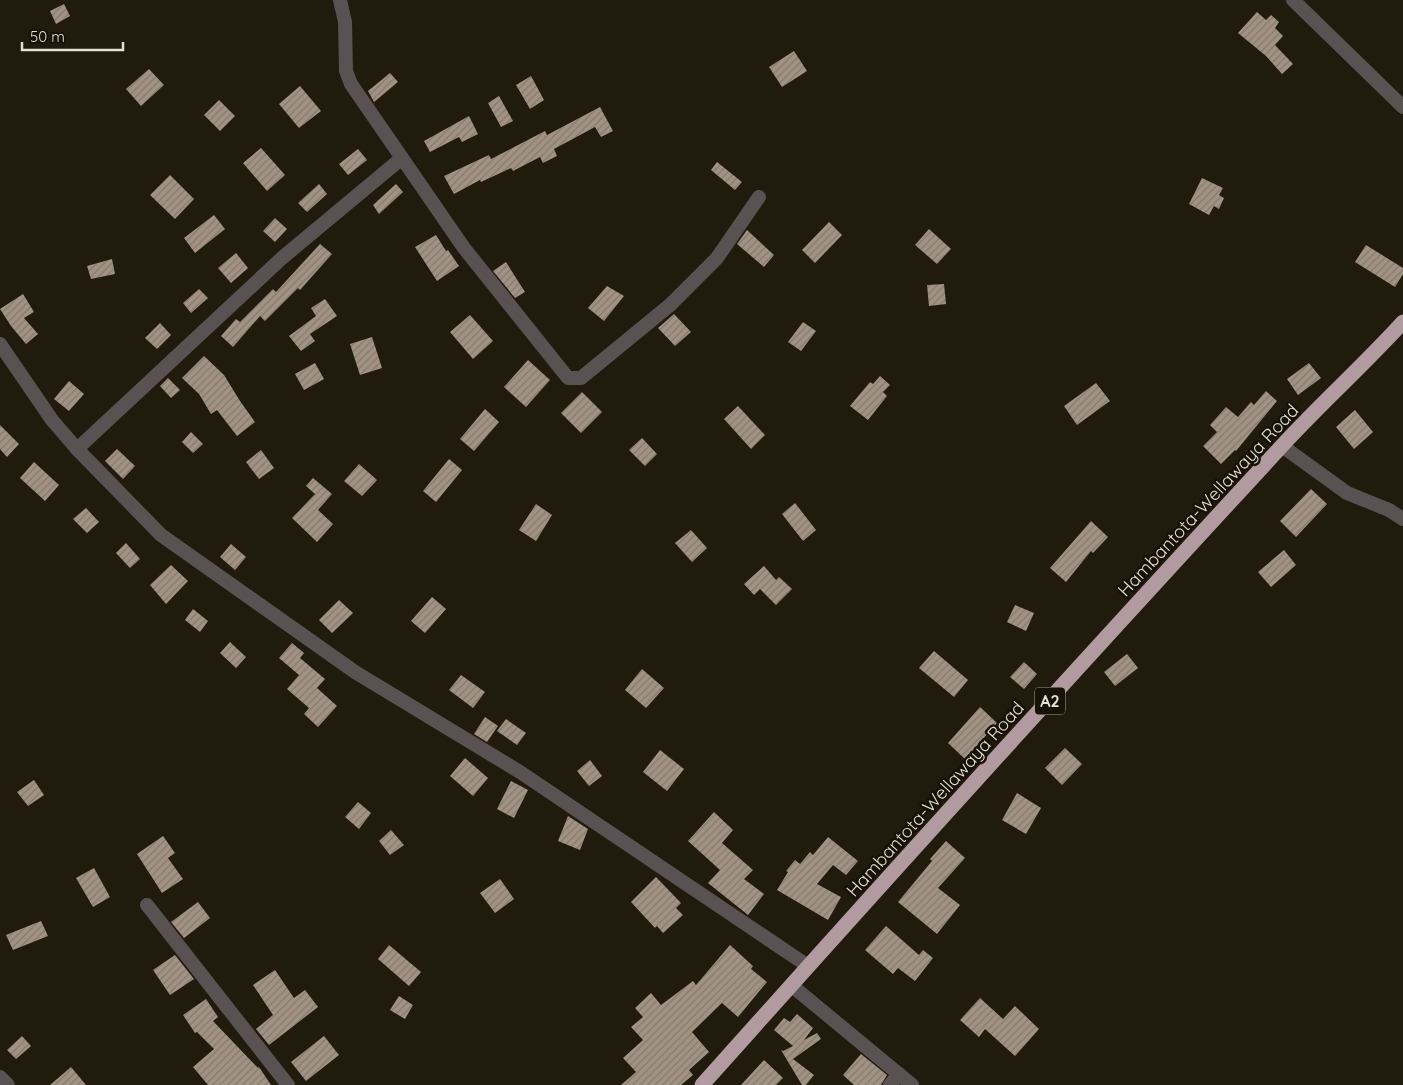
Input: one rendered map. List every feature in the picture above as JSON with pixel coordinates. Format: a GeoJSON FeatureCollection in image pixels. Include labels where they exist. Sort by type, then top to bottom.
{"type":"FeatureCollection","features":[{"type":"Feature","properties":{"kind":"highway","name":"Hambantota-Wellawaya Road"},"geometry":{"type":"LineString","coordinates":[[702,1085],[1282,446],[1372,357],[1403,322]]}},
{"type":"Feature","properties":{"kind":"street"},"geometry":{"type":"LineString","coordinates":[[340,0],[344,22],[346,70],[351,84],[464,248],[568,378],[581,378],[670,305],[717,258],[759,197]]}},
{"type":"Feature","properties":{"kind":"street"},"geometry":{"type":"LineString","coordinates":[[1293,0],[1403,107]]}},
{"type":"Feature","properties":{"kind":"street"},"geometry":{"type":"LineString","coordinates":[[77,449],[282,258],[402,158]]}},
{"type":"Feature","properties":{"kind":"street"},"geometry":{"type":"LineString","coordinates":[[0,344],[52,420],[77,449],[161,535],[355,672],[520,772],[808,966]]}},
{"type":"Feature","properties":{"kind":"street"},"geometry":{"type":"LineString","coordinates":[[1282,446],[1347,493],[1389,510],[1403,519]]}},
{"type":"Feature","properties":{"kind":"street"},"geometry":{"type":"LineString","coordinates":[[147,905],[288,1085]]}},
{"type":"Feature","properties":{"kind":"street"},"geometry":{"type":"LineString","coordinates":[[791,985],[894,1080],[912,1085]]}},
{"type":"Feature","properties":{"kind":"street"},"geometry":{"type":"LineString","coordinates":[[0,1077],[8,1085]]}},
{"type":"Feature","properties":{"kind":"building"},"geometry":{"type":"Polygon","coordinates":[[[64,4],[70,16],[56,24],[50,11],[64,4]]]}},
{"type":"Feature","properties":{"kind":"building"},"geometry":{"type":"Polygon","coordinates":[[[1257,12],[1266,20],[1271,15],[1279,22],[1275,28],[1283,36],[1275,45],[1293,64],[1282,74],[1266,56],[1238,33],[1257,12]]]}},
{"type":"Feature","properties":{"kind":"building"},"geometry":{"type":"Polygon","coordinates":[[[794,51],[807,71],[782,87],[769,67],[794,51]]]}},
{"type":"Feature","properties":{"kind":"building"},"geometry":{"type":"Polygon","coordinates":[[[149,69],[164,85],[141,106],[126,89],[149,69]]]}},
{"type":"Feature","properties":{"kind":"building"},"geometry":{"type":"Polygon","coordinates":[[[390,73],[398,82],[374,102],[368,91],[390,73]]]}},
{"type":"Feature","properties":{"kind":"building"},"geometry":{"type":"Polygon","coordinates":[[[531,76],[544,100],[530,109],[516,85],[531,76]]]}},
{"type":"Feature","properties":{"kind":"building"},"geometry":{"type":"Polygon","coordinates":[[[300,86],[321,111],[299,128],[279,104],[300,86]]]}},
{"type":"Feature","properties":{"kind":"building"},"geometry":{"type":"Polygon","coordinates":[[[499,96],[513,121],[501,127],[488,103],[499,96]]]}},
{"type":"Feature","properties":{"kind":"building"},"geometry":{"type":"Polygon","coordinates":[[[219,100],[235,116],[220,131],[204,115],[219,100]]]}},
{"type":"Feature","properties":{"kind":"building"},"geometry":{"type":"Polygon","coordinates":[[[600,107],[613,131],[601,137],[595,127],[554,149],[557,156],[543,163],[540,157],[513,171],[511,168],[481,182],[480,180],[454,194],[444,176],[489,155],[491,159],[545,131],[547,135],[600,107]]]}},
{"type":"Feature","properties":{"kind":"building"},"geometry":{"type":"Polygon","coordinates":[[[469,116],[478,134],[462,142],[459,137],[430,152],[424,141],[469,116]]]}},
{"type":"Feature","properties":{"kind":"building"},"geometry":{"type":"Polygon","coordinates":[[[261,148],[285,175],[267,191],[243,163],[261,148]]]}},
{"type":"Feature","properties":{"kind":"building"},"geometry":{"type":"Polygon","coordinates":[[[358,149],[367,160],[348,175],[339,164],[358,149]]]}},
{"type":"Feature","properties":{"kind":"building"},"geometry":{"type":"Polygon","coordinates":[[[717,162],[742,182],[735,190],[711,170],[717,162]]]}},
{"type":"Feature","properties":{"kind":"building"},"geometry":{"type":"Polygon","coordinates":[[[170,175],[194,199],[175,219],[150,195],[170,175]]]}},
{"type":"Feature","properties":{"kind":"building"},"geometry":{"type":"Polygon","coordinates":[[[1202,178],[1223,188],[1219,195],[1224,198],[1219,209],[1214,206],[1209,215],[1189,204],[1202,178]]]}},
{"type":"Feature","properties":{"kind":"building"},"geometry":{"type":"Polygon","coordinates":[[[319,184],[327,194],[307,212],[298,203],[319,184]]]}},
{"type":"Feature","properties":{"kind":"building"},"geometry":{"type":"Polygon","coordinates":[[[396,184],[403,192],[379,214],[373,205],[396,184]]]}},
{"type":"Feature","properties":{"kind":"building"},"geometry":{"type":"Polygon","coordinates":[[[214,215],[225,229],[195,253],[184,238],[214,215]]]}},
{"type":"Feature","properties":{"kind":"building"},"geometry":{"type":"Polygon","coordinates":[[[275,218],[287,229],[275,242],[263,231],[275,218]]]}},
{"type":"Feature","properties":{"kind":"building"},"geometry":{"type":"Polygon","coordinates":[[[829,222],[842,235],[815,263],[802,250],[829,222]]]}},
{"type":"Feature","properties":{"kind":"building"},"geometry":{"type":"Polygon","coordinates":[[[929,229],[951,249],[937,264],[915,245],[929,229]]]}},
{"type":"Feature","properties":{"kind":"building"},"geometry":{"type":"Polygon","coordinates":[[[747,230],[774,255],[764,267],[737,244],[747,230]]]}},
{"type":"Feature","properties":{"kind":"building"},"geometry":{"type":"Polygon","coordinates":[[[436,235],[446,251],[448,250],[459,266],[437,281],[415,247],[436,235]]]}},
{"type":"Feature","properties":{"kind":"building"},"geometry":{"type":"Polygon","coordinates":[[[320,244],[332,254],[300,290],[298,288],[265,321],[260,316],[233,347],[221,336],[236,319],[240,322],[273,289],[276,292],[320,244]]]}},
{"type":"Feature","properties":{"kind":"building"},"geometry":{"type":"Polygon","coordinates":[[[1366,245],[1403,268],[1403,274],[1395,287],[1355,262],[1366,245]]]}},
{"type":"Feature","properties":{"kind":"building"},"geometry":{"type":"Polygon","coordinates":[[[236,253],[248,268],[231,283],[218,268],[236,253]]]}},
{"type":"Feature","properties":{"kind":"building"},"geometry":{"type":"Polygon","coordinates":[[[112,259],[115,274],[91,279],[87,266],[112,259]]]}},
{"type":"Feature","properties":{"kind":"building"},"geometry":{"type":"Polygon","coordinates":[[[506,262],[525,292],[515,298],[493,271],[506,262]]]}},
{"type":"Feature","properties":{"kind":"building"},"geometry":{"type":"Polygon","coordinates":[[[944,284],[946,304],[929,306],[927,285],[944,284]]]}},
{"type":"Feature","properties":{"kind":"building"},"geometry":{"type":"Polygon","coordinates":[[[607,286],[624,296],[604,321],[588,308],[607,286]]]}},
{"type":"Feature","properties":{"kind":"building"},"geometry":{"type":"Polygon","coordinates":[[[199,289],[208,298],[191,313],[183,303],[199,289]]]}},
{"type":"Feature","properties":{"kind":"building"},"geometry":{"type":"Polygon","coordinates":[[[23,294],[34,312],[24,318],[38,334],[26,344],[0,309],[23,294]]]}},
{"type":"Feature","properties":{"kind":"building"},"geometry":{"type":"Polygon","coordinates":[[[325,299],[337,316],[310,334],[315,341],[301,351],[289,336],[316,316],[311,308],[325,299]]]}},
{"type":"Feature","properties":{"kind":"building"},"geometry":{"type":"Polygon","coordinates":[[[674,314],[691,332],[675,346],[658,328],[674,314]]]}},
{"type":"Feature","properties":{"kind":"building"},"geometry":{"type":"Polygon","coordinates":[[[470,315],[493,341],[473,359],[450,332],[470,315]]]}},
{"type":"Feature","properties":{"kind":"building"},"geometry":{"type":"Polygon","coordinates":[[[803,322],[816,331],[801,351],[788,342],[803,322]]]}},
{"type":"Feature","properties":{"kind":"building"},"geometry":{"type":"Polygon","coordinates":[[[160,323],[171,335],[157,349],[145,338],[160,323]]]}},
{"type":"Feature","properties":{"kind":"building"},"geometry":{"type":"Polygon","coordinates":[[[372,337],[382,368],[360,375],[350,344],[372,337]]]}},
{"type":"Feature","properties":{"kind":"building"},"geometry":{"type":"Polygon","coordinates":[[[204,356],[224,375],[255,422],[237,436],[217,410],[211,414],[199,394],[182,378],[204,356]]]}},
{"type":"Feature","properties":{"kind":"building"},"geometry":{"type":"Polygon","coordinates":[[[528,360],[550,380],[526,407],[504,387],[528,360]]]}},
{"type":"Feature","properties":{"kind":"building"},"geometry":{"type":"Polygon","coordinates":[[[315,363],[324,379],[304,390],[295,374],[315,363]]]}},
{"type":"Feature","properties":{"kind":"building"},"geometry":{"type":"Polygon","coordinates":[[[1309,363],[1321,378],[1298,395],[1287,379],[1309,363]]]}},
{"type":"Feature","properties":{"kind":"building"},"geometry":{"type":"Polygon","coordinates":[[[880,376],[890,385],[883,392],[887,396],[868,420],[850,406],[870,382],[873,384],[880,376]]]}},
{"type":"Feature","properties":{"kind":"building"},"geometry":{"type":"Polygon","coordinates":[[[168,378],[180,390],[171,398],[160,386],[168,378]]]}},
{"type":"Feature","properties":{"kind":"building"},"geometry":{"type":"Polygon","coordinates":[[[69,381],[84,394],[69,411],[54,399],[69,381]]]}},
{"type":"Feature","properties":{"kind":"building"},"geometry":{"type":"Polygon","coordinates":[[[1096,383],[1110,401],[1077,425],[1064,406],[1096,383]]]}},
{"type":"Feature","properties":{"kind":"building"},"geometry":{"type":"Polygon","coordinates":[[[1266,391],[1277,401],[1236,451],[1221,464],[1203,446],[1217,432],[1210,425],[1226,407],[1238,417],[1251,402],[1254,405],[1266,391]]]}},
{"type":"Feature","properties":{"kind":"building"},"geometry":{"type":"Polygon","coordinates":[[[582,392],[602,412],[581,433],[561,413],[582,392]]]}},
{"type":"Feature","properties":{"kind":"building"},"geometry":{"type":"Polygon","coordinates":[[[738,406],[765,435],[751,449],[724,419],[738,406]]]}},
{"type":"Feature","properties":{"kind":"building"},"geometry":{"type":"Polygon","coordinates":[[[485,409],[499,422],[474,451],[460,439],[485,409]]]}},
{"type":"Feature","properties":{"kind":"building"},"geometry":{"type":"Polygon","coordinates":[[[1355,410],[1373,432],[1354,449],[1336,427],[1355,410]]]}},
{"type":"Feature","properties":{"kind":"building"},"geometry":{"type":"Polygon","coordinates":[[[0,425],[19,444],[7,457],[0,449],[0,425]]]}},
{"type":"Feature","properties":{"kind":"building"},"geometry":{"type":"Polygon","coordinates":[[[191,432],[203,444],[193,453],[182,442],[191,432]]]}},
{"type":"Feature","properties":{"kind":"building"},"geometry":{"type":"Polygon","coordinates":[[[642,438],[657,454],[645,466],[629,450],[642,438]]]}},
{"type":"Feature","properties":{"kind":"building"},"geometry":{"type":"Polygon","coordinates":[[[117,449],[135,466],[123,479],[105,461],[117,449]]]}},
{"type":"Feature","properties":{"kind":"building"},"geometry":{"type":"Polygon","coordinates":[[[261,450],[274,468],[259,479],[246,462],[261,450]]]}},
{"type":"Feature","properties":{"kind":"building"},"geometry":{"type":"Polygon","coordinates":[[[449,459],[462,470],[436,502],[423,491],[449,459]]]}},
{"type":"Feature","properties":{"kind":"building"},"geometry":{"type":"Polygon","coordinates":[[[34,462],[59,485],[45,501],[20,478],[34,462]]]}},
{"type":"Feature","properties":{"kind":"building"},"geometry":{"type":"Polygon","coordinates":[[[359,464],[377,480],[362,496],[344,481],[359,464]]]}},
{"type":"Feature","properties":{"kind":"building"},"geometry":{"type":"Polygon","coordinates":[[[313,478],[332,494],[318,510],[333,524],[317,542],[292,518],[315,494],[306,486],[313,478]]]}},
{"type":"Feature","properties":{"kind":"building"},"geometry":{"type":"Polygon","coordinates":[[[1311,489],[1327,504],[1296,537],[1280,521],[1311,489]]]}},
{"type":"Feature","properties":{"kind":"building"},"geometry":{"type":"Polygon","coordinates":[[[795,503],[816,530],[803,541],[782,514],[795,503]]]}},
{"type":"Feature","properties":{"kind":"building"},"geometry":{"type":"Polygon","coordinates":[[[536,504],[552,515],[536,541],[519,530],[536,504]]]}},
{"type":"Feature","properties":{"kind":"building"},"geometry":{"type":"Polygon","coordinates":[[[86,508],[99,522],[87,533],[73,519],[86,508]]]}},
{"type":"Feature","properties":{"kind":"building"},"geometry":{"type":"Polygon","coordinates":[[[1091,521],[1108,537],[1093,553],[1091,551],[1066,582],[1050,568],[1091,521]]]}},
{"type":"Feature","properties":{"kind":"building"},"geometry":{"type":"Polygon","coordinates":[[[691,530],[707,548],[692,562],[675,543],[691,530]]]}},
{"type":"Feature","properties":{"kind":"building"},"geometry":{"type":"Polygon","coordinates":[[[126,543],[140,559],[130,568],[116,553],[126,543]]]}},
{"type":"Feature","properties":{"kind":"building"},"geometry":{"type":"Polygon","coordinates":[[[231,544],[246,557],[235,570],[220,557],[231,544]]]}},
{"type":"Feature","properties":{"kind":"building"},"geometry":{"type":"Polygon","coordinates":[[[1284,550],[1296,565],[1271,587],[1258,572],[1284,550]]]}},
{"type":"Feature","properties":{"kind":"building"},"geometry":{"type":"Polygon","coordinates":[[[171,565],[188,581],[166,604],[150,585],[171,565]]]}},
{"type":"Feature","properties":{"kind":"building"},"geometry":{"type":"Polygon","coordinates":[[[764,566],[776,580],[779,577],[792,589],[776,605],[760,589],[754,595],[744,584],[764,566]]]}},
{"type":"Feature","properties":{"kind":"building"},"geometry":{"type":"Polygon","coordinates":[[[432,597],[446,609],[425,633],[411,621],[432,597]]]}},
{"type":"Feature","properties":{"kind":"building"},"geometry":{"type":"Polygon","coordinates":[[[339,600],[353,613],[332,633],[319,620],[339,600]]]}},
{"type":"Feature","properties":{"kind":"building"},"geometry":{"type":"Polygon","coordinates":[[[1015,605],[1034,613],[1026,631],[1007,622],[1015,605]]]}},
{"type":"Feature","properties":{"kind":"building"},"geometry":{"type":"Polygon","coordinates":[[[193,609],[208,621],[200,632],[185,620],[193,609]]]}},
{"type":"Feature","properties":{"kind":"building"},"geometry":{"type":"Polygon","coordinates":[[[230,642],[246,657],[236,668],[220,653],[230,642]]]}},
{"type":"Feature","properties":{"kind":"building"},"geometry":{"type":"Polygon","coordinates":[[[292,643],[304,653],[300,658],[325,679],[317,688],[337,706],[318,727],[304,714],[309,708],[287,689],[299,675],[279,658],[292,643]]]}},
{"type":"Feature","properties":{"kind":"building"},"geometry":{"type":"Polygon","coordinates":[[[934,651],[968,680],[954,697],[919,668],[934,651]]]}},
{"type":"Feature","properties":{"kind":"building"},"geometry":{"type":"Polygon","coordinates":[[[1127,654],[1138,668],[1115,686],[1104,672],[1127,654]]]}},
{"type":"Feature","properties":{"kind":"building"},"geometry":{"type":"Polygon","coordinates":[[[1024,662],[1037,674],[1024,689],[1010,677],[1024,662]]]}},
{"type":"Feature","properties":{"kind":"building"},"geometry":{"type":"Polygon","coordinates":[[[642,669],[664,688],[646,708],[625,690],[642,669]]]}},
{"type":"Feature","properties":{"kind":"building"},"geometry":{"type":"Polygon","coordinates":[[[461,675],[485,692],[473,708],[449,690],[461,675]]]}},
{"type":"Feature","properties":{"kind":"building"},"geometry":{"type":"Polygon","coordinates":[[[980,707],[997,723],[965,759],[948,743],[980,707]]]}},
{"type":"Feature","properties":{"kind":"building"},"geometry":{"type":"Polygon","coordinates":[[[485,717],[498,726],[487,742],[474,734],[485,717]]]}},
{"type":"Feature","properties":{"kind":"building"},"geometry":{"type":"Polygon","coordinates":[[[506,719],[526,733],[517,745],[497,731],[506,719]]]}},
{"type":"Feature","properties":{"kind":"building"},"geometry":{"type":"Polygon","coordinates":[[[1065,748],[1082,764],[1062,785],[1045,768],[1065,748]]]}},
{"type":"Feature","properties":{"kind":"building"},"geometry":{"type":"Polygon","coordinates":[[[660,750],[684,769],[667,791],[643,772],[660,750]]]}},
{"type":"Feature","properties":{"kind":"building"},"geometry":{"type":"Polygon","coordinates":[[[465,758],[488,778],[473,796],[450,776],[465,758]]]}},
{"type":"Feature","properties":{"kind":"building"},"geometry":{"type":"Polygon","coordinates":[[[590,760],[602,776],[589,786],[577,771],[590,760]]]}},
{"type":"Feature","properties":{"kind":"building"},"geometry":{"type":"Polygon","coordinates":[[[34,780],[44,795],[28,806],[17,792],[34,780]]]}},
{"type":"Feature","properties":{"kind":"building"},"geometry":{"type":"Polygon","coordinates":[[[511,781],[528,790],[514,818],[497,809],[511,781]]]}},
{"type":"Feature","properties":{"kind":"building"},"geometry":{"type":"Polygon","coordinates":[[[1017,793],[1041,808],[1026,834],[1002,820],[1017,793]]]}},
{"type":"Feature","properties":{"kind":"building"},"geometry":{"type":"Polygon","coordinates":[[[358,802],[371,813],[359,829],[345,817],[358,802]]]}},
{"type":"Feature","properties":{"kind":"building"},"geometry":{"type":"Polygon","coordinates":[[[714,812],[733,830],[722,843],[753,870],[744,879],[764,894],[748,915],[708,883],[720,870],[688,841],[714,812]]]}},
{"type":"Feature","properties":{"kind":"building"},"geometry":{"type":"Polygon","coordinates":[[[568,816],[588,829],[580,850],[558,841],[568,816]]]}},
{"type":"Feature","properties":{"kind":"building"},"geometry":{"type":"Polygon","coordinates":[[[391,830],[404,845],[390,855],[379,841],[391,830]]]}},
{"type":"Feature","properties":{"kind":"building"},"geometry":{"type":"Polygon","coordinates":[[[163,836],[175,853],[168,858],[183,879],[162,893],[137,854],[163,836]]]}},
{"type":"Feature","properties":{"kind":"building"},"geometry":{"type":"Polygon","coordinates":[[[828,837],[858,861],[846,875],[833,865],[817,884],[841,897],[828,920],[777,890],[788,872],[786,871],[795,860],[800,864],[810,852],[813,855],[828,837]]]}},
{"type":"Feature","properties":{"kind":"building"},"geometry":{"type":"Polygon","coordinates":[[[946,841],[965,858],[938,888],[960,905],[937,934],[898,902],[946,841]]]}},
{"type":"Feature","properties":{"kind":"building"},"geometry":{"type":"Polygon","coordinates":[[[94,868],[110,897],[93,907],[76,878],[94,868]]]}},
{"type":"Feature","properties":{"kind":"building"},"geometry":{"type":"Polygon","coordinates":[[[656,877],[681,903],[676,908],[683,915],[663,933],[657,926],[655,928],[631,902],[656,877]]]}},
{"type":"Feature","properties":{"kind":"building"},"geometry":{"type":"Polygon","coordinates":[[[500,879],[514,899],[495,913],[480,893],[500,879]]]}},
{"type":"Feature","properties":{"kind":"building"},"geometry":{"type":"Polygon","coordinates":[[[198,902],[210,918],[184,938],[171,922],[198,902]]]}},
{"type":"Feature","properties":{"kind":"building"},"geometry":{"type":"Polygon","coordinates":[[[41,921],[48,936],[13,950],[6,935],[41,921]]]}},
{"type":"Feature","properties":{"kind":"building"},"geometry":{"type":"Polygon","coordinates":[[[886,926],[919,955],[923,950],[933,958],[915,981],[898,968],[893,974],[865,950],[886,926]]]}},
{"type":"Feature","properties":{"kind":"building"},"geometry":{"type":"Polygon","coordinates":[[[389,945],[421,972],[409,986],[378,959],[389,945]]]}},
{"type":"Feature","properties":{"kind":"building"},"geometry":{"type":"Polygon","coordinates":[[[730,945],[753,966],[751,969],[767,982],[738,1017],[722,1003],[692,1032],[709,1052],[689,1070],[693,1075],[681,1085],[621,1085],[636,1072],[623,1058],[643,1040],[631,1027],[643,1017],[635,1008],[651,993],[661,1005],[693,981],[696,985],[730,945]]]}},
{"type":"Feature","properties":{"kind":"building"},"geometry":{"type":"Polygon","coordinates":[[[175,955],[194,979],[170,995],[153,970],[175,955]]]}},
{"type":"Feature","properties":{"kind":"building"},"geometry":{"type":"Polygon","coordinates":[[[275,970],[294,998],[305,990],[318,1007],[269,1045],[256,1029],[273,1015],[253,985],[275,970]]]}},
{"type":"Feature","properties":{"kind":"building"},"geometry":{"type":"Polygon","coordinates":[[[399,996],[413,1005],[405,1019],[390,1010],[399,996]]]}},
{"type":"Feature","properties":{"kind":"building"},"geometry":{"type":"Polygon","coordinates":[[[980,998],[1003,1019],[1015,1006],[1039,1029],[1015,1056],[985,1029],[979,1037],[960,1020],[980,998]]]}},
{"type":"Feature","properties":{"kind":"building"},"geometry":{"type":"Polygon","coordinates":[[[206,999],[218,1017],[213,1021],[259,1067],[271,1085],[208,1085],[193,1067],[214,1049],[197,1032],[195,1033],[183,1015],[206,999]]]}},
{"type":"Feature","properties":{"kind":"building"},"geometry":{"type":"Polygon","coordinates":[[[797,1014],[813,1028],[804,1040],[817,1033],[821,1039],[793,1059],[814,1075],[806,1085],[802,1085],[781,1050],[783,1051],[793,1046],[774,1030],[784,1018],[790,1022],[797,1014]]]}},
{"type":"Feature","properties":{"kind":"building"},"geometry":{"type":"Polygon","coordinates":[[[22,1036],[31,1046],[16,1059],[7,1050],[22,1036]]]}},
{"type":"Feature","properties":{"kind":"building"},"geometry":{"type":"Polygon","coordinates":[[[324,1036],[339,1055],[306,1081],[291,1062],[324,1036]]]}},
{"type":"Feature","properties":{"kind":"building"},"geometry":{"type":"Polygon","coordinates":[[[861,1054],[887,1075],[881,1085],[854,1085],[843,1075],[861,1054]]]}},
{"type":"Feature","properties":{"kind":"building"},"geometry":{"type":"Polygon","coordinates":[[[764,1060],[783,1078],[776,1085],[741,1085],[764,1060]]]}},
{"type":"Feature","properties":{"kind":"building"},"geometry":{"type":"Polygon","coordinates":[[[71,1067],[86,1085],[50,1085],[71,1067]]]}}]}
